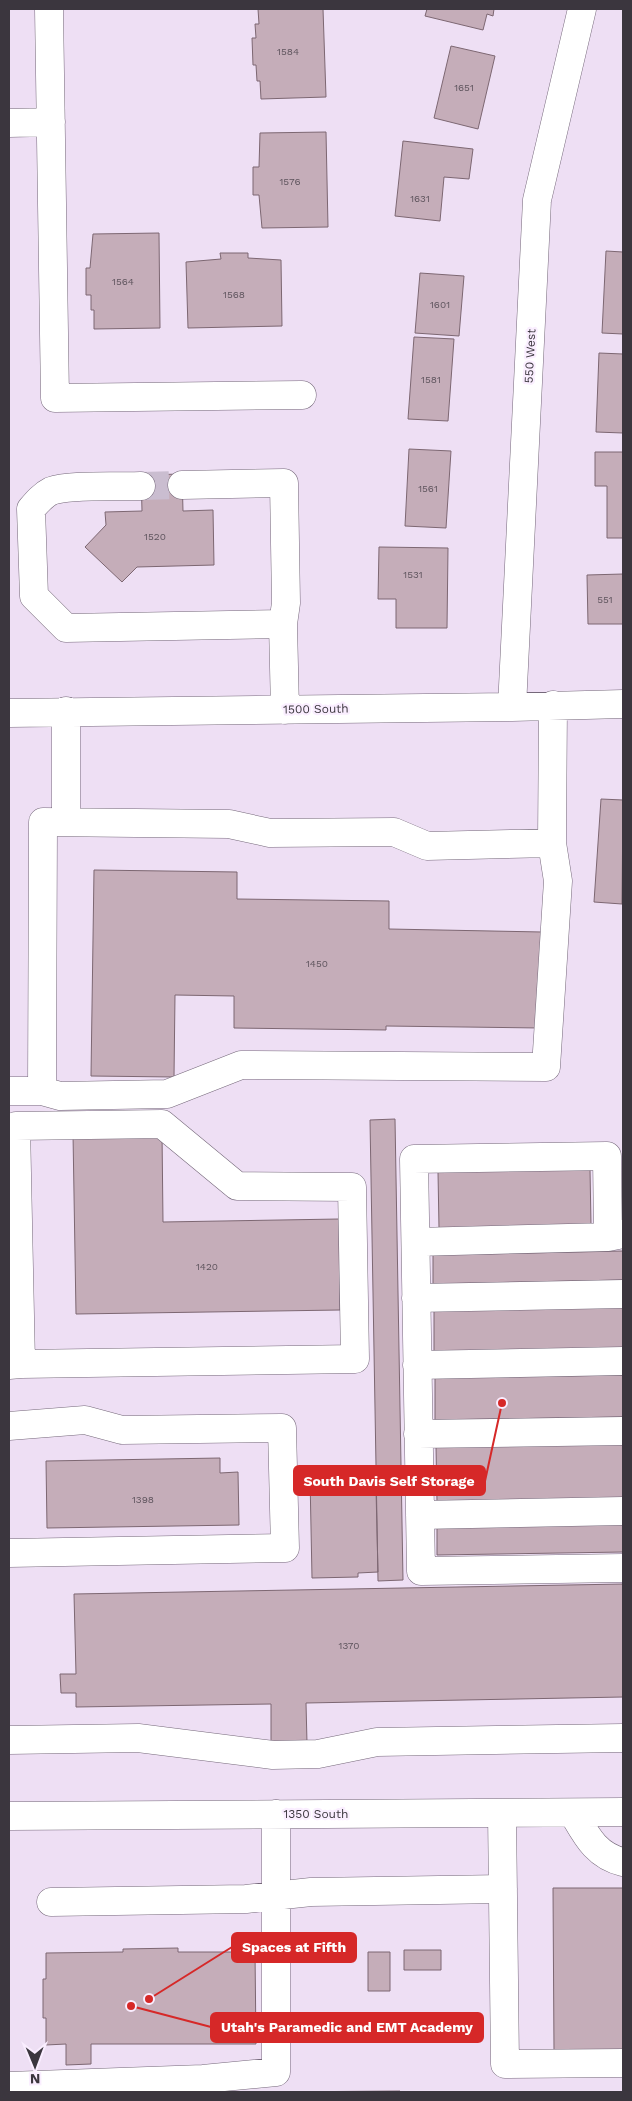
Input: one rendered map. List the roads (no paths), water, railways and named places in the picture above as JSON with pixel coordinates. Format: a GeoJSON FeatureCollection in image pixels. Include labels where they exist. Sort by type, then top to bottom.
{"type":"FeatureCollection","features":[{"type":"Feature","properties":{"kind":"street"},"geometry":{"type":"LineString","coordinates":[[49,9],[55,398],[302,395]]}},
{"type":"Feature","properties":{"kind":"street","name":"550 West"},"geometry":{"type":"LineString","coordinates":[[512,707],[537,200],[582,9]]}},
{"type":"Feature","properties":{"kind":"street"},"geometry":{"type":"LineString","coordinates":[[9,123],[51,122]]}},
{"type":"Feature","properties":{"kind":"street"},"geometry":{"type":"LineString","coordinates":[[182,485],[284,482],[286,603],[283,624],[285,710]]}},
{"type":"Feature","properties":{"kind":"street"},"geometry":{"type":"LineString","coordinates":[[141,486],[66,488],[52,491],[20,509],[34,596],[66,628],[283,624]]}},
{"type":"Feature","properties":{"kind":"street","name":"1500 South"},"geometry":{"type":"LineString","coordinates":[[9,713],[623,704]]}},
{"type":"Feature","properties":{"kind":"street"},"geometry":{"type":"LineString","coordinates":[[9,1091],[42,1092],[60,1096],[167,1094],[241,1065],[546,1067],[558,880],[552,843],[553,705]]}},
{"type":"Feature","properties":{"kind":"street"},"geometry":{"type":"LineString","coordinates":[[66,711],[66,822]]}},
{"type":"Feature","properties":{"kind":"street"},"geometry":{"type":"LineString","coordinates":[[42,1092],[43,822],[229,824],[270,833],[394,832],[427,846],[552,843]]}},
{"type":"Feature","properties":{"kind":"street"},"geometry":{"type":"LineString","coordinates":[[162,1124],[237,1186],[352,1186],[354,1358],[15,1364],[13,1167],[16,1126],[162,1124]]}},
{"type":"Feature","properties":{"kind":"street"},"geometry":{"type":"LineString","coordinates":[[416,1242],[616,1236],[607,1156],[414,1159],[420,1571],[623,1568]]}},
{"type":"Feature","properties":{"kind":"street"},"geometry":{"type":"LineString","coordinates":[[416,1298],[623,1294]]}},
{"type":"Feature","properties":{"kind":"street"},"geometry":{"type":"LineString","coordinates":[[417,1365],[623,1361]]}},
{"type":"Feature","properties":{"kind":"street"},"geometry":{"type":"LineString","coordinates":[[9,1426],[85,1420],[122,1430],[282,1428],[285,1548],[9,1553]]}},
{"type":"Feature","properties":{"kind":"street"},"geometry":{"type":"LineString","coordinates":[[418,1434],[623,1431]]}},
{"type":"Feature","properties":{"kind":"street"},"geometry":{"type":"LineString","coordinates":[[420,1514],[623,1511]]}},
{"type":"Feature","properties":{"kind":"street"},"geometry":{"type":"LineString","coordinates":[[9,1740],[138,1738],[274,1755],[318,1754],[377,1742],[623,1738]]}},
{"type":"Feature","properties":{"kind":"street","name":"1350 South"},"geometry":{"type":"LineString","coordinates":[[9,1816],[623,1812]]}},
{"type":"Feature","properties":{"kind":"street"},"geometry":{"type":"LineString","coordinates":[[502,1813],[505,2064],[623,2063]]}},
{"type":"Feature","properties":{"kind":"street"},"geometry":{"type":"LineString","coordinates":[[574,1813],[591,1843],[609,1857],[623,1862]]}},
{"type":"Feature","properties":{"kind":"street"},"geometry":{"type":"LineString","coordinates":[[9,2086],[203,2079],[276,2072],[276,1814]]}},
{"type":"Feature","properties":{"kind":"street"},"geometry":{"type":"LineString","coordinates":[[51,1902],[246,1899],[311,1892],[503,1889]]}},
{"type":"Feature","properties":{"kind":"tunnel"},"geometry":{"type":"LineString","coordinates":[[141,486],[182,485]]}},
{"type":"Feature","properties":{"kind":"place","name":"South Davis Self Storage"},"geometry":{"type":"Point","coordinates":[502,1403]}},
{"type":"Feature","properties":{"kind":"place","name":"Spaces at Fifth"},"geometry":{"type":"Point","coordinates":[149,1999]}},
{"type":"Feature","properties":{"kind":"place","name":"Utah's Paramedic and EMT Academy"},"geometry":{"type":"Point","coordinates":[131,2006]}}]}
